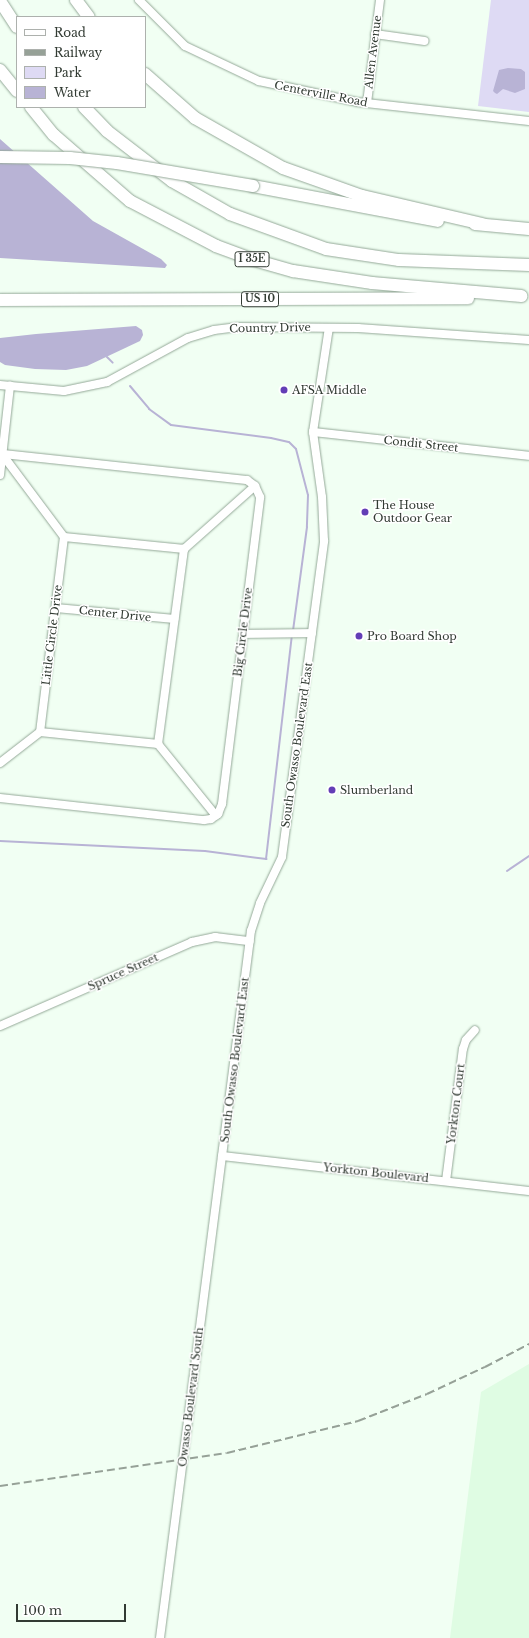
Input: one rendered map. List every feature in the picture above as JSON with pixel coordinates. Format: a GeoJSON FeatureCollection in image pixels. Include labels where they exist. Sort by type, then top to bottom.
{"type":"FeatureCollection","features":[{"type":"Feature","properties":{"kind":"highway"},"geometry":{"type":"LineString","coordinates":[[76,0],[88,16]]}},
{"type":"Feature","properties":{"kind":"highway"},"geometry":{"type":"LineString","coordinates":[[0,1],[16,25]]}},
{"type":"Feature","properties":{"kind":"highway"},"geometry":{"type":"LineString","coordinates":[[0,70],[16,89]]}},
{"type":"Feature","properties":{"kind":"highway"},"geometry":{"type":"LineString","coordinates":[[146,75],[195,118],[284,168],[362,196],[482,224]]}},
{"type":"Feature","properties":{"kind":"highway","name":"I 35E"},"geometry":{"type":"LineString","coordinates":[[31,108],[54,135],[130,201],[216,246],[254,260],[293,271],[372,283],[525,296]]}},
{"type":"Feature","properties":{"kind":"highway"},"geometry":{"type":"LineString","coordinates":[[85,108],[107,131],[179,184],[230,214],[326,249],[399,260],[529,265]]}},
{"type":"Feature","properties":{"kind":"highway"},"geometry":{"type":"LineString","coordinates":[[0,157],[70,158],[117,162],[253,186],[401,216],[441,222],[482,224],[529,229]]}},
{"type":"Feature","properties":{"kind":"highway","name":"US 10"},"geometry":{"type":"LineString","coordinates":[[0,300],[428,299],[525,296]]}},
{"type":"Feature","properties":{"kind":"street","name":"Centerville Road"},"geometry":{"type":"LineString","coordinates":[[139,0],[185,46],[259,81],[367,103],[529,121]]}},
{"type":"Feature","properties":{"kind":"street","name":"Allen Avenue"},"geometry":{"type":"LineString","coordinates":[[367,103],[380,0]]}},
{"type":"Feature","properties":{"kind":"street"},"geometry":{"type":"LineString","coordinates":[[375,34],[425,40]]}},
{"type":"Feature","properties":{"kind":"street","name":"Country Drive"},"geometry":{"type":"LineString","coordinates":[[0,385],[64,391],[107,382],[188,338],[214,330],[238,327],[358,328],[529,340]]}},
{"type":"Feature","properties":{"kind":"street","name":"South Owasso Boulevard East"},"geometry":{"type":"LineString","coordinates":[[222,1156],[250,941],[257,909],[282,857],[324,541],[322,497],[313,432],[330,328]]}},
{"type":"Feature","properties":{"kind":"street"},"geometry":{"type":"LineString","coordinates":[[0,475],[10,386]]}},
{"type":"Feature","properties":{"kind":"street","name":"Condit Street"},"geometry":{"type":"LineString","coordinates":[[313,432],[529,456]]}},
{"type":"Feature","properties":{"kind":"street"},"geometry":{"type":"LineString","coordinates":[[2,454],[247,480],[255,486],[184,549],[158,744]]}},
{"type":"Feature","properties":{"kind":"street"},"geometry":{"type":"LineString","coordinates":[[2,454],[64,537],[184,549]]}},
{"type":"Feature","properties":{"kind":"street","name":"Big Circle Drive"},"geometry":{"type":"LineString","coordinates":[[216,816],[221,809],[222,804],[244,634],[260,497],[255,486]]}},
{"type":"Feature","properties":{"kind":"street","name":"Little Circle Drive"},"geometry":{"type":"LineString","coordinates":[[40,732],[64,537]]}},
{"type":"Feature","properties":{"kind":"street","name":"Center Drive"},"geometry":{"type":"LineString","coordinates":[[56,608],[174,620]]}},
{"type":"Feature","properties":{"kind":"street"},"geometry":{"type":"LineString","coordinates":[[244,634],[312,633]]}},
{"type":"Feature","properties":{"kind":"street"},"geometry":{"type":"LineString","coordinates":[[0,763],[40,732],[158,744],[216,816],[204,820],[0,798]]}},
{"type":"Feature","properties":{"kind":"street","name":"Spruce Street"},"geometry":{"type":"LineString","coordinates":[[0,1026],[192,942],[215,937],[250,941]]}},
{"type":"Feature","properties":{"kind":"street","name":"Yorkton Court"},"geometry":{"type":"LineString","coordinates":[[446,1181],[463,1049],[466,1040],[475,1030]]}},
{"type":"Feature","properties":{"kind":"street","name":"Yorkton Boulevard"},"geometry":{"type":"LineString","coordinates":[[222,1156],[529,1191]]}},
{"type":"Feature","properties":{"kind":"street","name":"Owasso Boulevard South"},"geometry":{"type":"LineString","coordinates":[[160,1638],[222,1156]]}},
{"type":"Feature","properties":{"kind":"shaded area"},"geometry":{"type":"Polygon","coordinates":[[[529,1364],[529,1638],[450,1638],[481,1392],[529,1364]]]}},
{"type":"Feature","properties":{"kind":"green space"},"geometry":{"type":"Polygon","coordinates":[[[491,0],[529,0],[529,112],[478,106],[491,0]]]}},
{"type":"Feature","properties":{"kind":"water"},"geometry":{"type":"Polygon","coordinates":[[[508,68],[521,69],[525,72],[525,89],[515,93],[503,89],[497,94],[493,91],[499,70],[508,68]]]}},
{"type":"Feature","properties":{"kind":"water"},"geometry":{"type":"Polygon","coordinates":[[[0,139],[93,221],[161,259],[167,265],[165,268],[0,258],[0,139]]]}},
{"type":"Feature","properties":{"kind":"water"},"geometry":{"type":"Polygon","coordinates":[[[136,326],[142,330],[143,335],[140,341],[87,366],[66,370],[35,369],[5,365],[0,362],[0,338],[136,326]]]}},
{"type":"Feature","properties":{"kind":"waterway"},"geometry":{"type":"LineString","coordinates":[[107,357],[113,363]]}},
{"type":"Feature","properties":{"kind":"waterway"},"geometry":{"type":"LineString","coordinates":[[130,386],[149,409],[171,425],[271,438],[289,442],[296,449],[308,495],[307,527],[293,630]]}},
{"type":"Feature","properties":{"kind":"waterway"},"geometry":{"type":"LineString","coordinates":[[0,841],[205,851],[266,859],[292,635]]}},
{"type":"Feature","properties":{"kind":"waterway"},"geometry":{"type":"LineString","coordinates":[[507,871],[529,856]]}},
{"type":"Feature","properties":{"kind":"railway"},"geometry":{"type":"LineString","coordinates":[[0,1486],[227,1453],[358,1421],[427,1394],[485,1367],[529,1344]]}},
{"type":"Feature","properties":{"kind":"place","name":"AFSA Middle"},"geometry":{"type":"Point","coordinates":[284,390]}},
{"type":"Feature","properties":{"kind":"place","name":"The House Outdoor Gear"},"geometry":{"type":"Point","coordinates":[365,512]}},
{"type":"Feature","properties":{"kind":"place","name":"Pro Board Shop"},"geometry":{"type":"Point","coordinates":[359,636]}},
{"type":"Feature","properties":{"kind":"place","name":"Slumberland"},"geometry":{"type":"Point","coordinates":[332,790]}}]}
